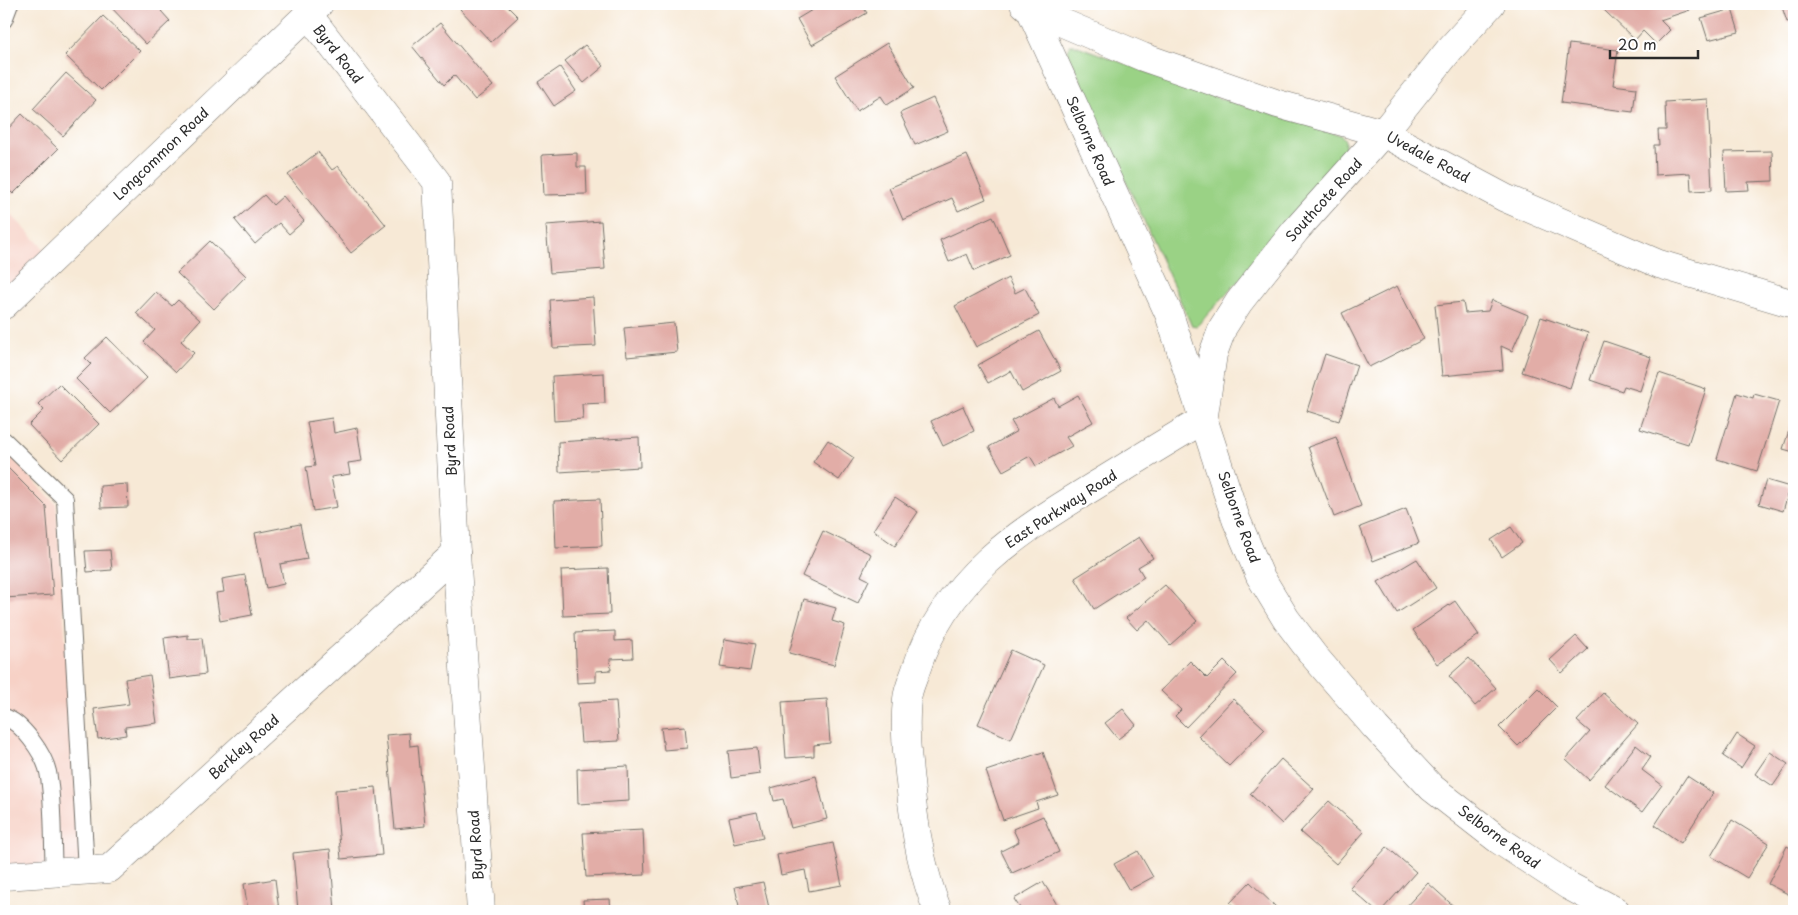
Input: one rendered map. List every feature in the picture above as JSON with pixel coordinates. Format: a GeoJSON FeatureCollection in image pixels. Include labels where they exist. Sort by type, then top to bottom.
{"type":"FeatureCollection","features":[{"type":"Feature","properties":{"kind":"street","name":"Southcote Road"},"geometry":{"type":"LineString","coordinates":[[1203,420],[1213,354],[1223,327],[1239,302],[1296,230],[1383,133],[1450,49],[1491,4]]}},
{"type":"Feature","properties":{"kind":"street","name":"Uvedale Road"},"geometry":{"type":"LineString","coordinates":[[1027,6],[1142,57],[1278,104],[1383,133],[1505,198],[1660,264],[1794,304]]}},
{"type":"Feature","properties":{"kind":"street","name":"Selborne Road"},"geometry":{"type":"LineString","coordinates":[[1027,6],[1169,314],[1236,518],[1260,576],[1286,619],[1314,656],[1376,728],[1432,788],[1499,840],[1570,886],[1616,911]]}},
{"type":"Feature","properties":{"kind":"street","name":"Longcommon Road"},"geometry":{"type":"LineString","coordinates":[[5,301],[313,9]]}},
{"type":"Feature","properties":{"kind":"street","name":"Byrd Road"},"geometry":{"type":"LineString","coordinates":[[313,9],[436,182],[456,553],[481,911]]}},
{"type":"Feature","properties":{"kind":"street","name":"East Parkway Road"},"geometry":{"type":"LineString","coordinates":[[938,911],[925,878],[912,808],[906,747],[907,698],[921,654],[940,617],[970,578],[996,552],[1029,526],[1203,420]]}},
{"type":"Feature","properties":{"kind":"street","name":"Berkley Road"},"geometry":{"type":"LineString","coordinates":[[4,876],[110,869],[456,553]]}},
{"type":"Feature","properties":{"kind":"lane"},"geometry":{"type":"LineString","coordinates":[[4,20],[10,4]]}},
{"type":"Feature","properties":{"kind":"lane"},"geometry":{"type":"LineString","coordinates":[[4,440],[65,499],[86,870]]}},
{"type":"Feature","properties":{"kind":"lane"},"geometry":{"type":"LineString","coordinates":[[4,717],[13,719],[27,731],[48,770],[54,873]]}},
{"type":"Feature","properties":{"kind":"shaded area"},"geometry":{"type":"Polygon","coordinates":[[[4,207],[46,251],[4,293],[4,207]]]}},
{"type":"Feature","properties":{"kind":"shaded area"},"geometry":{"type":"Polygon","coordinates":[[[4,449],[56,504],[81,865],[4,869],[4,449]]]}},
{"type":"Feature","properties":{"kind":"green space"},"geometry":{"type":"Polygon","coordinates":[[[1070,45],[1075,45],[1209,95],[1341,135],[1345,140],[1345,149],[1335,166],[1256,262],[1197,326],[1191,325],[1081,82],[1068,52],[1070,45]]]}},
{"type":"Feature","properties":{"kind":"building"},"geometry":{"type":"Polygon","coordinates":[[[108,4],[168,4],[161,11],[170,21],[146,44],[108,4]]]}},
{"type":"Feature","properties":{"kind":"building"},"geometry":{"type":"Polygon","coordinates":[[[465,4],[505,4],[518,17],[491,42],[460,9],[465,4]]]}},
{"type":"Feature","properties":{"kind":"building"},"geometry":{"type":"Polygon","coordinates":[[[822,4],[861,4],[867,13],[812,45],[797,19],[822,4]]]}},
{"type":"Feature","properties":{"kind":"building"},"geometry":{"type":"Polygon","coordinates":[[[1608,4],[1688,4],[1690,10],[1660,20],[1670,30],[1656,44],[1643,31],[1635,40],[1603,9],[1608,4]]]}},
{"type":"Feature","properties":{"kind":"building"},"geometry":{"type":"Polygon","coordinates":[[[1781,4],[1794,4],[1794,20],[1787,22],[1781,4]]]}},
{"type":"Feature","properties":{"kind":"building"},"geometry":{"type":"Polygon","coordinates":[[[1732,9],[1739,32],[1708,40],[1701,18],[1732,9]]]}},
{"type":"Feature","properties":{"kind":"building"},"geometry":{"type":"Polygon","coordinates":[[[103,16],[140,51],[101,90],[65,55],[103,16]]]}},
{"type":"Feature","properties":{"kind":"building"},"geometry":{"type":"Polygon","coordinates":[[[440,23],[493,86],[475,100],[454,75],[444,85],[412,46],[440,23]]]}},
{"type":"Feature","properties":{"kind":"building"},"geometry":{"type":"Polygon","coordinates":[[[887,43],[914,88],[887,105],[881,96],[857,111],[835,76],[887,43]]]}},
{"type":"Feature","properties":{"kind":"building"},"geometry":{"type":"Polygon","coordinates":[[[1569,44],[1618,50],[1613,85],[1636,88],[1633,112],[1561,103],[1569,44]]]}},
{"type":"Feature","properties":{"kind":"building"},"geometry":{"type":"Polygon","coordinates":[[[585,45],[604,66],[584,83],[565,61],[585,45]]]}},
{"type":"Feature","properties":{"kind":"building"},"geometry":{"type":"Polygon","coordinates":[[[560,67],[576,91],[554,106],[538,82],[560,67]]]}},
{"type":"Feature","properties":{"kind":"building"},"geometry":{"type":"Polygon","coordinates":[[[66,73],[96,100],[63,136],[33,109],[66,73]]]}},
{"type":"Feature","properties":{"kind":"building"},"geometry":{"type":"Polygon","coordinates":[[[933,98],[948,131],[915,145],[900,113],[933,98]]]}},
{"type":"Feature","properties":{"kind":"building"},"geometry":{"type":"Polygon","coordinates":[[[1708,99],[1712,190],[1691,191],[1690,173],[1655,175],[1654,145],[1659,145],[1658,130],[1666,130],[1665,102],[1708,99]]]}},
{"type":"Feature","properties":{"kind":"building"},"geometry":{"type":"Polygon","coordinates":[[[22,114],[58,149],[13,194],[4,185],[4,133],[22,114]]]}},
{"type":"Feature","properties":{"kind":"building"},"geometry":{"type":"Polygon","coordinates":[[[1772,151],[1773,181],[1748,182],[1749,190],[1726,191],[1724,152],[1772,151]]]}},
{"type":"Feature","properties":{"kind":"building"},"geometry":{"type":"Polygon","coordinates":[[[318,152],[332,170],[338,166],[386,225],[351,253],[288,175],[318,152]]]}},
{"type":"Feature","properties":{"kind":"building"},"geometry":{"type":"Polygon","coordinates":[[[577,153],[577,167],[586,167],[587,194],[544,195],[542,155],[577,153]]]}},
{"type":"Feature","properties":{"kind":"building"},"geometry":{"type":"Polygon","coordinates":[[[967,155],[986,199],[958,211],[952,198],[903,220],[889,188],[967,155]]]}},
{"type":"Feature","properties":{"kind":"building"},"geometry":{"type":"Polygon","coordinates":[[[264,195],[273,205],[283,196],[304,221],[289,234],[279,223],[255,244],[235,220],[264,195]]]}},
{"type":"Feature","properties":{"kind":"building"},"geometry":{"type":"Polygon","coordinates":[[[993,216],[1010,255],[974,271],[967,254],[949,262],[940,240],[993,216]]]}},
{"type":"Feature","properties":{"kind":"building"},"geometry":{"type":"Polygon","coordinates":[[[601,221],[605,269],[550,273],[546,225],[601,221]]]}},
{"type":"Feature","properties":{"kind":"building"},"geometry":{"type":"Polygon","coordinates":[[[210,241],[246,276],[214,309],[177,273],[210,241]]]}},
{"type":"Feature","properties":{"kind":"building"},"geometry":{"type":"Polygon","coordinates":[[[1008,278],[1015,293],[1025,288],[1039,315],[976,347],[955,306],[1008,278]]]}},
{"type":"Feature","properties":{"kind":"building"},"geometry":{"type":"Polygon","coordinates":[[[1397,286],[1424,339],[1369,367],[1342,313],[1397,286]]]}},
{"type":"Feature","properties":{"kind":"building"},"geometry":{"type":"Polygon","coordinates":[[[156,292],[172,306],[178,300],[200,320],[181,341],[194,353],[176,372],[144,342],[155,330],[136,313],[156,292]]]}},
{"type":"Feature","properties":{"kind":"building"},"geometry":{"type":"Polygon","coordinates":[[[593,297],[596,346],[553,348],[550,300],[593,297]]]}},
{"type":"Feature","properties":{"kind":"building"},"geometry":{"type":"Polygon","coordinates":[[[1492,300],[1528,315],[1512,351],[1501,346],[1503,370],[1442,376],[1435,305],[1463,302],[1465,313],[1488,311],[1492,300]]]}},
{"type":"Feature","properties":{"kind":"building"},"geometry":{"type":"Polygon","coordinates":[[[1541,317],[1588,333],[1570,388],[1522,372],[1541,317]]]}},
{"type":"Feature","properties":{"kind":"building"},"geometry":{"type":"Polygon","coordinates":[[[674,323],[677,352],[627,357],[624,328],[674,323]]]}},
{"type":"Feature","properties":{"kind":"building"},"geometry":{"type":"Polygon","coordinates":[[[1039,331],[1061,371],[1022,392],[1011,371],[988,383],[978,365],[1039,331]]]}},
{"type":"Feature","properties":{"kind":"building"},"geometry":{"type":"Polygon","coordinates":[[[107,337],[147,378],[110,413],[76,379],[91,364],[85,358],[107,337]]]}},
{"type":"Feature","properties":{"kind":"building"},"geometry":{"type":"Polygon","coordinates":[[[1604,341],[1651,357],[1640,391],[1624,386],[1622,391],[1590,380],[1604,341]]]}},
{"type":"Feature","properties":{"kind":"building"},"geometry":{"type":"Polygon","coordinates":[[[1325,354],[1357,365],[1339,421],[1307,411],[1325,354]]]}},
{"type":"Feature","properties":{"kind":"building"},"geometry":{"type":"Polygon","coordinates":[[[604,373],[605,403],[582,404],[583,419],[554,421],[552,376],[604,373]]]}},
{"type":"Feature","properties":{"kind":"building"},"geometry":{"type":"Polygon","coordinates":[[[1659,373],[1706,389],[1688,444],[1640,429],[1659,373]]]}},
{"type":"Feature","properties":{"kind":"building"},"geometry":{"type":"Polygon","coordinates":[[[59,384],[99,424],[62,460],[29,425],[44,410],[38,404],[59,384]]]}},
{"type":"Feature","properties":{"kind":"building"},"geometry":{"type":"Polygon","coordinates":[[[1737,393],[1753,398],[1754,394],[1779,401],[1757,471],[1717,459],[1737,393]]]}},
{"type":"Feature","properties":{"kind":"building"},"geometry":{"type":"Polygon","coordinates":[[[1078,395],[1093,422],[1066,437],[1072,446],[1036,466],[1030,456],[1003,471],[989,447],[1017,431],[1011,421],[1054,398],[1058,406],[1078,395]]]}},
{"type":"Feature","properties":{"kind":"building"},"geometry":{"type":"Polygon","coordinates":[[[963,406],[974,431],[943,446],[931,421],[963,406]]]}},
{"type":"Feature","properties":{"kind":"building"},"geometry":{"type":"Polygon","coordinates":[[[1794,415],[1794,452],[1783,449],[1794,415]]]}},
{"type":"Feature","properties":{"kind":"building"},"geometry":{"type":"Polygon","coordinates":[[[332,418],[334,433],[357,428],[362,461],[348,463],[350,474],[331,477],[337,507],[313,511],[306,467],[315,466],[307,422],[332,418]]]}},
{"type":"Feature","properties":{"kind":"building"},"geometry":{"type":"Polygon","coordinates":[[[639,437],[640,467],[559,472],[558,442],[639,437]]]}},
{"type":"Feature","properties":{"kind":"building"},"geometry":{"type":"Polygon","coordinates":[[[1336,437],[1361,506],[1334,517],[1308,447],[1336,437]]]}},
{"type":"Feature","properties":{"kind":"building"},"geometry":{"type":"Polygon","coordinates":[[[828,440],[854,458],[839,480],[813,462],[828,440]]]}},
{"type":"Feature","properties":{"kind":"building"},"geometry":{"type":"Polygon","coordinates":[[[4,464],[46,506],[53,595],[4,598],[4,464]]]}},
{"type":"Feature","properties":{"kind":"building"},"geometry":{"type":"Polygon","coordinates":[[[1766,480],[1790,487],[1783,511],[1759,504],[1766,480]]]}},
{"type":"Feature","properties":{"kind":"building"},"geometry":{"type":"Polygon","coordinates":[[[127,484],[128,507],[101,508],[100,486],[127,484]]]}},
{"type":"Feature","properties":{"kind":"building"},"geometry":{"type":"Polygon","coordinates":[[[895,497],[918,512],[895,546],[873,530],[895,497]]]}},
{"type":"Feature","properties":{"kind":"building"},"geometry":{"type":"Polygon","coordinates":[[[600,499],[602,546],[556,548],[554,501],[600,499]]]}},
{"type":"Feature","properties":{"kind":"building"},"geometry":{"type":"Polygon","coordinates":[[[1406,509],[1419,543],[1373,561],[1360,527],[1406,509]]]}},
{"type":"Feature","properties":{"kind":"building"},"geometry":{"type":"Polygon","coordinates":[[[300,524],[307,559],[280,564],[284,584],[266,588],[255,533],[300,524]]]}},
{"type":"Feature","properties":{"kind":"building"},"geometry":{"type":"Polygon","coordinates":[[[1511,527],[1522,543],[1502,557],[1491,540],[1511,527]]]}},
{"type":"Feature","properties":{"kind":"building"},"geometry":{"type":"Polygon","coordinates":[[[823,531],[871,554],[861,576],[869,580],[858,603],[802,576],[823,531]]]}},
{"type":"Feature","properties":{"kind":"building"},"geometry":{"type":"Polygon","coordinates":[[[1139,537],[1153,558],[1138,567],[1144,577],[1094,609],[1075,578],[1139,537]]]}},
{"type":"Feature","properties":{"kind":"building"},"geometry":{"type":"Polygon","coordinates":[[[110,550],[112,570],[87,572],[85,551],[110,550]]]}},
{"type":"Feature","properties":{"kind":"building"},"geometry":{"type":"Polygon","coordinates":[[[1417,559],[1436,588],[1397,613],[1378,582],[1417,559]]]}},
{"type":"Feature","properties":{"kind":"building"},"geometry":{"type":"Polygon","coordinates":[[[608,568],[610,614],[563,616],[561,570],[608,568]]]}},
{"type":"Feature","properties":{"kind":"building"},"geometry":{"type":"Polygon","coordinates":[[[245,575],[252,615],[220,621],[216,593],[224,592],[222,579],[245,575]]]}},
{"type":"Feature","properties":{"kind":"building"},"geometry":{"type":"Polygon","coordinates":[[[1165,585],[1197,621],[1170,645],[1148,620],[1137,630],[1126,618],[1165,585]]]}},
{"type":"Feature","properties":{"kind":"building"},"geometry":{"type":"Polygon","coordinates":[[[804,599],[836,608],[832,621],[845,625],[834,665],[789,653],[804,599]]]}},
{"type":"Feature","properties":{"kind":"building"},"geometry":{"type":"Polygon","coordinates":[[[1455,601],[1479,635],[1437,664],[1413,630],[1455,601]]]}},
{"type":"Feature","properties":{"kind":"building"},"geometry":{"type":"Polygon","coordinates":[[[615,631],[615,641],[632,640],[633,658],[610,659],[611,670],[596,671],[596,682],[577,683],[575,633],[615,631]]]}},
{"type":"Feature","properties":{"kind":"building"},"geometry":{"type":"Polygon","coordinates":[[[188,635],[188,639],[202,638],[206,674],[169,679],[164,638],[188,635]]]}},
{"type":"Feature","properties":{"kind":"building"},"geometry":{"type":"Polygon","coordinates":[[[1576,636],[1588,649],[1562,673],[1550,660],[1576,636]]]}},
{"type":"Feature","properties":{"kind":"building"},"geometry":{"type":"Polygon","coordinates":[[[725,639],[755,644],[750,671],[720,667],[725,639]]]}},
{"type":"Feature","properties":{"kind":"building"},"geometry":{"type":"Polygon","coordinates":[[[1011,650],[1044,665],[1011,739],[978,724],[1011,650]]]}},
{"type":"Feature","properties":{"kind":"building"},"geometry":{"type":"Polygon","coordinates":[[[1469,658],[1496,688],[1475,706],[1449,676],[1469,658]]]}},
{"type":"Feature","properties":{"kind":"building"},"geometry":{"type":"Polygon","coordinates":[[[1190,661],[1207,678],[1224,661],[1237,674],[1186,727],[1175,716],[1181,710],[1161,691],[1190,661]]]}},
{"type":"Feature","properties":{"kind":"building"},"geometry":{"type":"Polygon","coordinates":[[[150,675],[157,723],[125,727],[126,735],[98,739],[94,709],[129,704],[125,679],[150,675]]]}},
{"type":"Feature","properties":{"kind":"building"},"geometry":{"type":"Polygon","coordinates":[[[1538,688],[1557,707],[1518,746],[1499,727],[1538,688]]]}},
{"type":"Feature","properties":{"kind":"building"},"geometry":{"type":"Polygon","coordinates":[[[1603,693],[1638,724],[1589,780],[1566,759],[1590,732],[1577,721],[1603,693]]]}},
{"type":"Feature","properties":{"kind":"building"},"geometry":{"type":"Polygon","coordinates":[[[827,699],[830,743],[814,745],[814,756],[786,758],[782,702],[827,699]]]}},
{"type":"Feature","properties":{"kind":"building"},"geometry":{"type":"Polygon","coordinates":[[[1233,699],[1265,729],[1229,766],[1198,736],[1233,699]]]}},
{"type":"Feature","properties":{"kind":"building"},"geometry":{"type":"Polygon","coordinates":[[[616,701],[619,741],[581,743],[578,703],[616,701]]]}},
{"type":"Feature","properties":{"kind":"building"},"geometry":{"type":"Polygon","coordinates":[[[1123,709],[1136,725],[1118,739],[1105,723],[1123,709]]]}},
{"type":"Feature","properties":{"kind":"building"},"geometry":{"type":"Polygon","coordinates":[[[685,726],[687,748],[664,750],[661,728],[685,726]]]}},
{"type":"Feature","properties":{"kind":"building"},"geometry":{"type":"Polygon","coordinates":[[[409,733],[410,746],[418,745],[425,826],[395,829],[386,735],[409,733]]]}},
{"type":"Feature","properties":{"kind":"building"},"geometry":{"type":"Polygon","coordinates":[[[1737,734],[1755,746],[1741,768],[1723,756],[1737,734]]]}},
{"type":"Feature","properties":{"kind":"building"},"geometry":{"type":"Polygon","coordinates":[[[1636,745],[1651,757],[1642,770],[1662,785],[1642,812],[1605,785],[1636,745]]]}},
{"type":"Feature","properties":{"kind":"building"},"geometry":{"type":"Polygon","coordinates":[[[757,748],[760,774],[731,778],[728,751],[757,748]]]}},
{"type":"Feature","properties":{"kind":"building"},"geometry":{"type":"Polygon","coordinates":[[[1043,752],[1058,795],[1036,802],[1038,808],[1003,820],[986,771],[1043,752]]]}},
{"type":"Feature","properties":{"kind":"building"},"geometry":{"type":"Polygon","coordinates":[[[1770,752],[1788,764],[1773,786],[1755,774],[1770,752]]]}},
{"type":"Feature","properties":{"kind":"building"},"geometry":{"type":"Polygon","coordinates":[[[1281,759],[1314,789],[1282,824],[1250,794],[1281,759]]]}},
{"type":"Feature","properties":{"kind":"building"},"geometry":{"type":"Polygon","coordinates":[[[628,766],[629,801],[578,804],[577,769],[628,766]]]}},
{"type":"Feature","properties":{"kind":"building"},"geometry":{"type":"Polygon","coordinates":[[[816,776],[827,819],[791,828],[783,799],[774,801],[771,788],[816,776]]]}},
{"type":"Feature","properties":{"kind":"building"},"geometry":{"type":"Polygon","coordinates":[[[1687,776],[1713,793],[1681,843],[1655,825],[1687,776]]]}},
{"type":"Feature","properties":{"kind":"building"},"geometry":{"type":"Polygon","coordinates":[[[376,787],[382,855],[341,859],[335,790],[376,787]]]}},
{"type":"Feature","properties":{"kind":"building"},"geometry":{"type":"Polygon","coordinates":[[[1329,801],[1364,832],[1336,864],[1300,832],[1329,801]]]}},
{"type":"Feature","properties":{"kind":"building"},"geometry":{"type":"Polygon","coordinates":[[[757,812],[763,838],[735,844],[729,818],[757,812]]]}},
{"type":"Feature","properties":{"kind":"building"},"geometry":{"type":"Polygon","coordinates":[[[1043,816],[1059,852],[1012,873],[1001,851],[1019,842],[1013,829],[1043,816]]]}},
{"type":"Feature","properties":{"kind":"building"},"geometry":{"type":"Polygon","coordinates":[[[1732,820],[1769,843],[1747,878],[1711,856],[1732,820]]]}},
{"type":"Feature","properties":{"kind":"building"},"geometry":{"type":"Polygon","coordinates":[[[643,830],[645,875],[586,877],[583,833],[643,830]]]}},
{"type":"Feature","properties":{"kind":"building"},"geometry":{"type":"Polygon","coordinates":[[[833,843],[842,885],[809,891],[805,870],[781,875],[777,855],[833,843]]]}},
{"type":"Feature","properties":{"kind":"building"},"geometry":{"type":"Polygon","coordinates":[[[1787,846],[1794,850],[1794,897],[1768,884],[1787,846]]]}},
{"type":"Feature","properties":{"kind":"building"},"geometry":{"type":"Polygon","coordinates":[[[1387,847],[1416,872],[1381,911],[1376,911],[1350,888],[1387,847]]]}},
{"type":"Feature","properties":{"kind":"building"},"geometry":{"type":"Polygon","coordinates":[[[330,849],[335,911],[298,911],[293,853],[330,849]]]}},
{"type":"Feature","properties":{"kind":"building"},"geometry":{"type":"Polygon","coordinates":[[[1138,851],[1153,877],[1129,890],[1114,864],[1138,851]]]}},
{"type":"Feature","properties":{"kind":"building"},"geometry":{"type":"Polygon","coordinates":[[[275,879],[279,911],[248,911],[244,884],[275,879]]]}},
{"type":"Feature","properties":{"kind":"building"},"geometry":{"type":"Polygon","coordinates":[[[763,882],[769,908],[740,911],[735,887],[763,882]]]}},
{"type":"Feature","properties":{"kind":"building"},"geometry":{"type":"Polygon","coordinates":[[[1043,882],[1061,911],[1022,911],[1014,899],[1043,882]]]}},
{"type":"Feature","properties":{"kind":"building"},"geometry":{"type":"Polygon","coordinates":[[[1250,882],[1277,908],[1273,911],[1239,911],[1230,903],[1250,882]]]}},
{"type":"Feature","properties":{"kind":"building"},"geometry":{"type":"Polygon","coordinates":[[[1428,883],[1459,911],[1402,911],[1428,883]]]}},
{"type":"Feature","properties":{"kind":"building"},"geometry":{"type":"Polygon","coordinates":[[[610,899],[611,911],[584,911],[583,900],[610,899]]]}}]}
